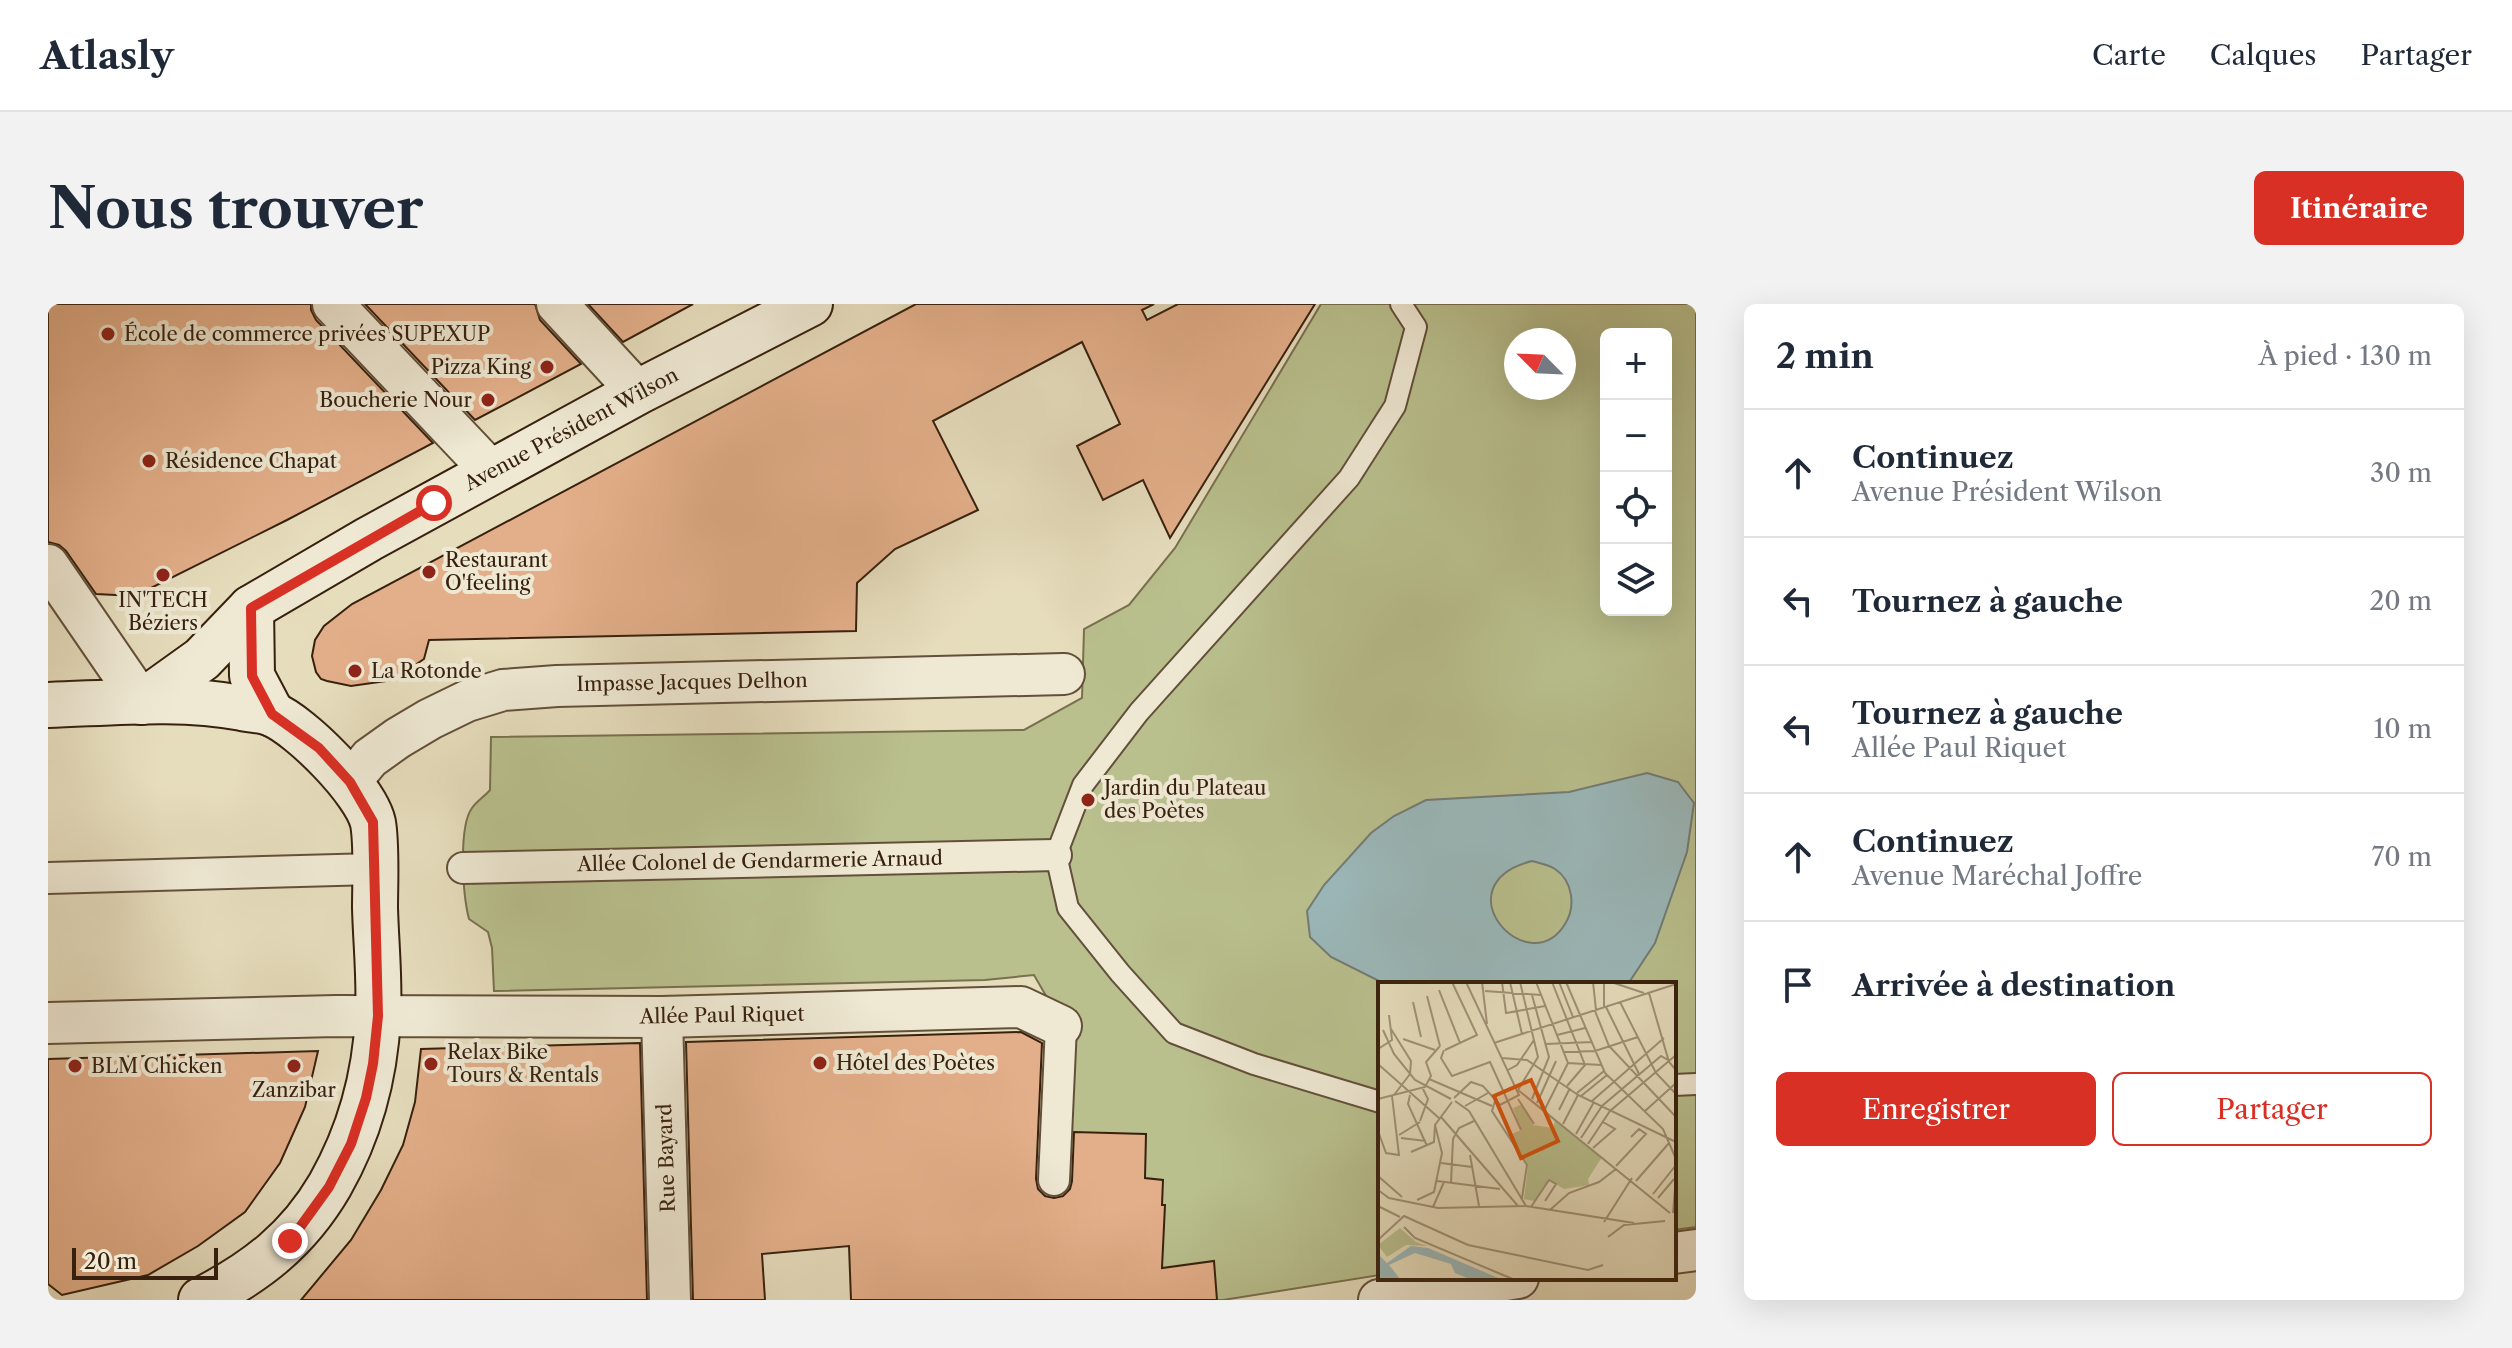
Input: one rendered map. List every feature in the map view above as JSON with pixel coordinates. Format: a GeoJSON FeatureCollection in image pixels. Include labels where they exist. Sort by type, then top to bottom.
{"type":"FeatureCollection","features":[{"type":"Feature","properties":{"kind":"main road","name":"Avenue Président Wilson"},"geometry":{"type":"LineString","coordinates":[[142,702],[202,659],[251,608],[369,539],[638,392],[810,304]]}},
{"type":"Feature","properties":{"kind":"main road"},"geometry":{"type":"LineString","coordinates":[[251,608],[252,676],[272,714]]}},
{"type":"Feature","properties":{"kind":"main road"},"geometry":{"type":"LineString","coordinates":[[48,705],[215,703],[272,714],[319,748],[350,782],[373,822],[378,1016],[366,1098],[351,1144],[329,1187],[290,1241],[233,1284],[201,1300]]}},
{"type":"Feature","properties":{"kind":"street"},"geometry":{"type":"LineString","coordinates":[[333,304],[492,472]]}},
{"type":"Feature","properties":{"kind":"street"},"geometry":{"type":"LineString","coordinates":[[557,304],[638,392]]}},
{"type":"Feature","properties":{"kind":"street"},"geometry":{"type":"LineString","coordinates":[[48,565],[142,702]]}},
{"type":"Feature","properties":{"kind":"street","name":"Impasse Jacques Delhon"},"geometry":{"type":"LineString","coordinates":[[350,782],[370,758],[430,719],[467,701],[503,690],[557,686],[1064,674]]}},
{"type":"Feature","properties":{"kind":"street","name":"Allée Colonel de Gendarmerie Arnaud"},"geometry":{"type":"LineString","coordinates":[[463,868],[1056,855]]}},
{"type":"Feature","properties":{"kind":"street"},"geometry":{"type":"LineString","coordinates":[[48,878],[374,869]]}},
{"type":"Feature","properties":{"kind":"street","name":"Allée Paul Riquet"},"geometry":{"type":"LineString","coordinates":[[48,1023],[272,1017],[662,1017],[1021,1007],[1061,1026]]}},
{"type":"Feature","properties":{"kind":"street","name":"Rue Bayard"},"geometry":{"type":"LineString","coordinates":[[662,1017],[670,1300]]}},
{"type":"Feature","properties":{"kind":"street"},"geometry":{"type":"LineString","coordinates":[[1054,1180],[1061,1026]]}},
{"type":"Feature","properties":{"kind":"street"},"geometry":{"type":"LineString","coordinates":[[1676,1253],[1696,1250]]}},
{"type":"Feature","properties":{"kind":"street"},"geometry":{"type":"LineString","coordinates":[[1379,1300],[1505,1280]]}},
{"type":"Feature","properties":{"kind":"lane"},"geometry":{"type":"LineString","coordinates":[[1378,1101],[1254,1064],[1174,1033],[1068,908],[1056,855],[1083,785],[1092,773],[1139,712],[1349,478],[1395,406],[1416,327],[1401,304]]}},
{"type":"Feature","properties":{"kind":"lane"},"geometry":{"type":"LineString","coordinates":[[1676,1085],[1696,1084]]}},
{"type":"Feature","properties":{"kind":"green space","name":"Jardin du Plateau des Poètes"},"geometry":{"type":"Polygon","coordinates":[[[1321,304],[1696,304],[1696,1227],[1676,1230],[1676,982],[1378,982],[1378,1275],[1223,1300],[1066,1300],[1076,1011],[1053,1008],[1034,975],[985,980],[494,991],[492,948],[488,932],[469,919],[463,862],[468,817],[474,805],[490,790],[491,737],[1024,730],[1082,698],[1084,629],[1129,605],[1175,548],[1321,304]]]}},
{"type":"Feature","properties":{"kind":"water"},"geometry":{"type":"Polygon","coordinates":[[[1647,773],[1678,782],[1694,803],[1687,852],[1655,943],[1629,982],[1381,982],[1331,957],[1310,937],[1307,911],[1324,885],[1371,833],[1394,816],[1426,800],[1569,792],[1647,773]],[[1532,861],[1505,873],[1493,889],[1492,907],[1500,924],[1514,937],[1531,943],[1549,940],[1565,924],[1571,910],[1569,887],[1561,874],[1550,866],[1532,861]]]}},
{"type":"Feature","properties":{"kind":"building","name":"Résidence Chapat"},"geometry":{"type":"Polygon","coordinates":[[[48,304],[311,304],[316,320],[433,443],[135,596],[96,594],[66,551],[48,542],[48,304]]]}},
{"type":"Feature","properties":{"kind":"building"},"geometry":{"type":"Polygon","coordinates":[[[365,304],[535,304],[540,320],[581,364],[475,420],[365,304]]]}},
{"type":"Feature","properties":{"kind":"building"},"geometry":{"type":"Polygon","coordinates":[[[588,304],[693,304],[623,342],[588,304]]]}},
{"type":"Feature","properties":{"kind":"building"},"geometry":{"type":"Polygon","coordinates":[[[916,304],[1154,304],[1142,310],[1147,320],[1178,304],[1315,304],[1170,538],[1143,480],[1103,500],[1077,446],[1120,424],[1082,342],[933,421],[978,510],[895,549],[857,583],[856,631],[429,640],[424,659],[393,680],[351,686],[321,679],[316,672],[312,656],[315,640],[324,626],[352,604],[916,304]]]}},
{"type":"Feature","properties":{"kind":"building"},"geometry":{"type":"Polygon","coordinates":[[[1021,1032],[1042,1043],[1038,1189],[1045,1196],[1054,1198],[1063,1196],[1070,1189],[1074,1132],[1146,1134],[1145,1178],[1163,1180],[1162,1268],[1214,1261],[1217,1300],[851,1300],[849,1246],[762,1254],[765,1300],[693,1300],[686,1042],[1021,1032]]]}},
{"type":"Feature","properties":{"kind":"building"},"geometry":{"type":"Polygon","coordinates":[[[640,1043],[647,1300],[301,1300],[351,1240],[403,1145],[415,1102],[421,1049],[640,1043]]]}},
{"type":"Feature","properties":{"kind":"building"},"geometry":{"type":"Polygon","coordinates":[[[318,1051],[305,1107],[280,1163],[245,1212],[198,1246],[148,1275],[62,1295],[48,1284],[48,1059],[318,1051]]]}},
{"type":"Feature","properties":{"kind":"place","name":"École de commerce privées SUPEXUP"},"geometry":{"type":"Point","coordinates":[108,334]}},
{"type":"Feature","properties":{"kind":"place","name":"Pizza King"},"geometry":{"type":"Point","coordinates":[547,367]}},
{"type":"Feature","properties":{"kind":"place","name":"Boucherie Nour"},"geometry":{"type":"Point","coordinates":[488,400]}},
{"type":"Feature","properties":{"kind":"place","name":"Résidence Chapat"},"geometry":{"type":"Point","coordinates":[149,461]}},
{"type":"Feature","properties":{"kind":"place","name":"Restaurant O'feeling"},"geometry":{"type":"Point","coordinates":[429,572]}},
{"type":"Feature","properties":{"kind":"place","name":"IN'TECH Béziers"},"geometry":{"type":"Point","coordinates":[163,575]}},
{"type":"Feature","properties":{"kind":"place","name":"La Rotonde"},"geometry":{"type":"Point","coordinates":[355,671]}},
{"type":"Feature","properties":{"kind":"place","name":"Jardin du Plateau des Poètes"},"geometry":{"type":"Point","coordinates":[1088,800]}},
{"type":"Feature","properties":{"kind":"place","name":"Hôtel des Poètes"},"geometry":{"type":"Point","coordinates":[820,1063]}},
{"type":"Feature","properties":{"kind":"place","name":"Relax Bike Tours & Rentals"},"geometry":{"type":"Point","coordinates":[431,1064]}},
{"type":"Feature","properties":{"kind":"place","name":"BLM Chicken"},"geometry":{"type":"Point","coordinates":[75,1066]}},
{"type":"Feature","properties":{"kind":"place","name":"Zanzibar"},"geometry":{"type":"Point","coordinates":[294,1066]}},
{"type":"Feature","properties":{"kind":"route"},"geometry":{"type":"LineString","coordinates":[[290,1241],[329,1187],[351,1144],[373,1064],[378,1016],[373,822],[350,782],[319,748],[272,714],[252,676],[251,608],[434,503]]}}]}
